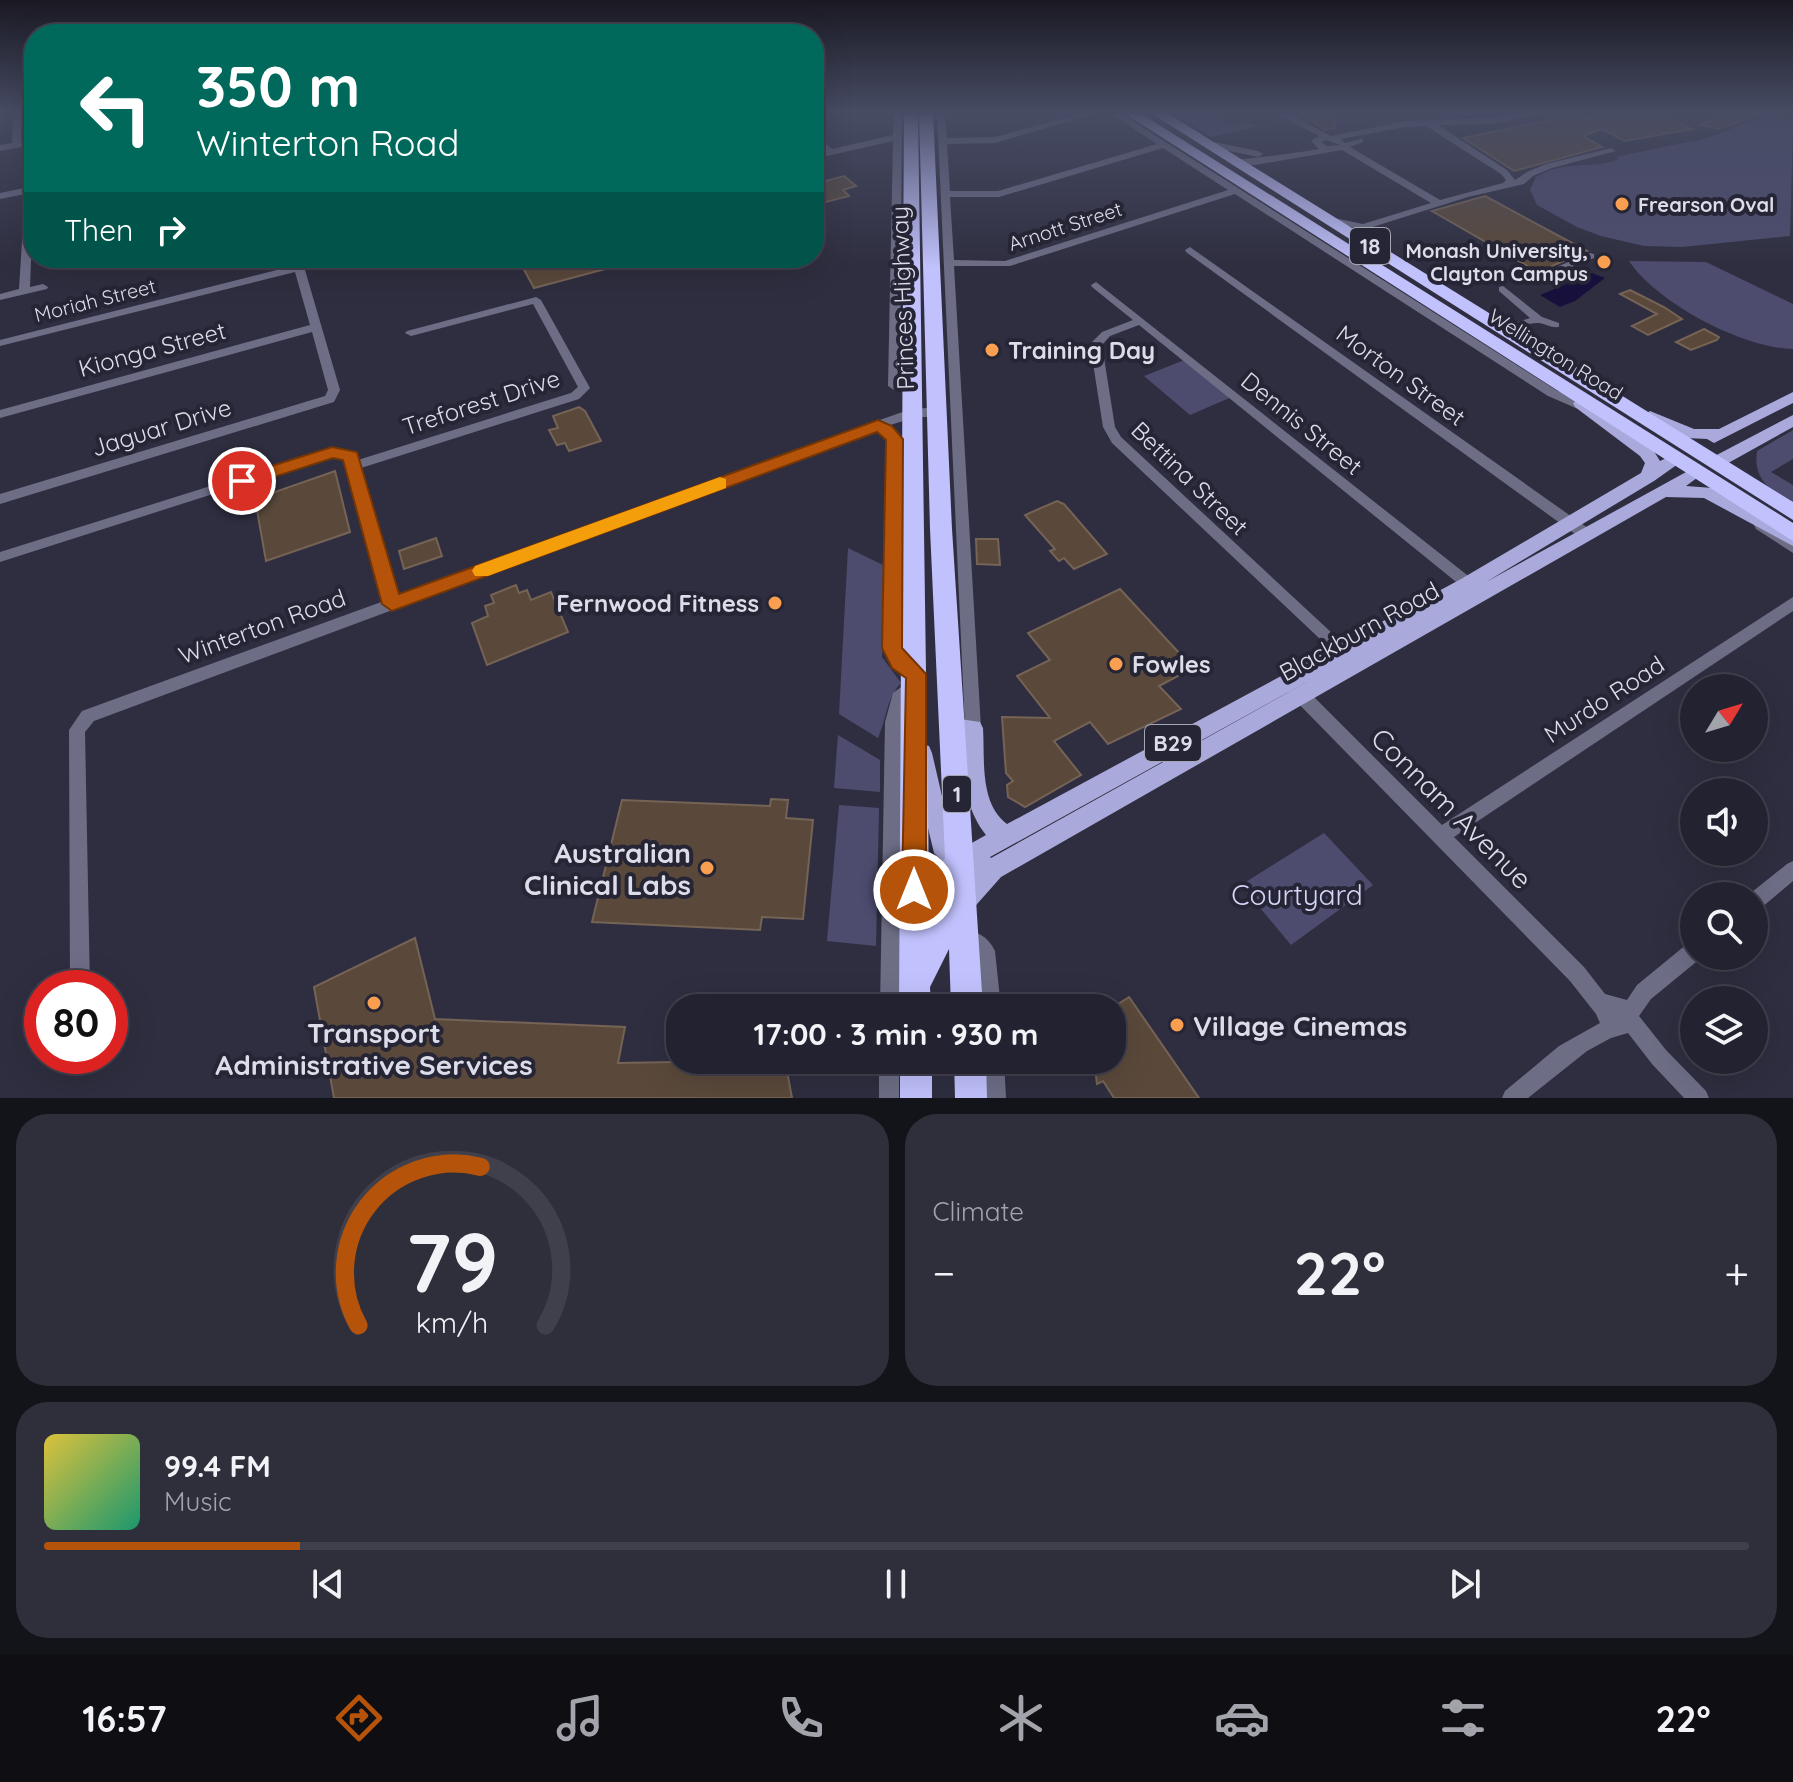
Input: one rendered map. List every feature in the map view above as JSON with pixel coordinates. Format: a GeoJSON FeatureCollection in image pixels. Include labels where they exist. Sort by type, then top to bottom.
{"type":"FeatureCollection","features":[{"type":"Feature","properties":{"kind":"highway","name":"Princes Highway"},"geometry":{"type":"LineString","coordinates":[[904,164],[923,287],[913,367],[915,413],[908,518],[915,588],[915,994]]}},
{"type":"Feature","properties":{"kind":"highway","name":"Princes Highway"},"geometry":{"type":"LineString","coordinates":[[911,164],[952,530],[963,727],[959,862],[966,994]]}},
{"type":"Feature","properties":{"kind":"highway","name":"Wellington Road"},"geometry":{"type":"LineString","coordinates":[[1219,164],[1281,215],[1356,239],[1598,389],[1613,414]]}},
{"type":"Feature","properties":{"kind":"highway"},"geometry":{"type":"LineString","coordinates":[[1235,164],[1234,168],[1241,176],[1356,239]]}},
{"type":"Feature","properties":{"kind":"highway","name":"Wellington Road"},"geometry":{"type":"LineString","coordinates":[[1240,164],[1356,239],[1544,375],[1706,468],[1766,495],[1793,512]]}},
{"type":"Feature","properties":{"kind":"highway","name":"Wellington Road"},"geometry":{"type":"LineString","coordinates":[[1706,468],[1725,490],[1793,536]]}},
{"type":"Feature","properties":{"kind":"highway"},"geometry":{"type":"LineString","coordinates":[[916,994],[934,949],[938,892],[959,862]]}},
{"type":"Feature","properties":{"kind":"highway"},"geometry":{"type":"LineString","coordinates":[[916,1074],[916,1098]]}},
{"type":"Feature","properties":{"kind":"highway"},"geometry":{"type":"LineString","coordinates":[[970,1074],[971,1098]]}},
{"type":"Feature","properties":{"kind":"main road","name":"Blackburn Road"},"geometry":{"type":"LineString","coordinates":[[959,862],[1295,688],[1475,589],[1571,523],[1686,454],[1793,397]]}},
{"type":"Feature","properties":{"kind":"main road"},"geometry":{"type":"LineString","coordinates":[[1613,414],[1688,433],[1723,434]]}},
{"type":"Feature","properties":{"kind":"main road"},"geometry":{"type":"LineString","coordinates":[[1613,414],[1650,457],[1652,465],[1648,477]]}},
{"type":"Feature","properties":{"kind":"main road","name":"Blackburn Road"},"geometry":{"type":"LineString","coordinates":[[962,904],[993,869],[1295,688],[1342,651],[1587,535],[1793,420]]}},
{"type":"Feature","properties":{"kind":"main road"},"geometry":{"type":"LineString","coordinates":[[1746,446],[1739,464],[1766,495]]}},
{"type":"Feature","properties":{"kind":"main road"},"geometry":{"type":"LineString","coordinates":[[1725,490],[1754,517]]}},
{"type":"Feature","properties":{"kind":"main road"},"geometry":{"type":"LineString","coordinates":[[1659,494],[1704,491],[1793,536]]}},
{"type":"Feature","properties":{"kind":"main road"},"geometry":{"type":"LineString","coordinates":[[963,727],[979,806],[991,825],[1005,836]]}},
{"type":"Feature","properties":{"kind":"main road"},"geometry":{"type":"LineString","coordinates":[[917,737],[933,795],[937,833],[946,850],[959,862],[993,869]]}},
{"type":"Feature","properties":{"kind":"street"},"geometry":{"type":"LineString","coordinates":[[894,386],[895,352],[923,287],[949,263],[944,164]]}},
{"type":"Feature","properties":{"kind":"street"},"geometry":{"type":"LineString","coordinates":[[946,194],[999,194],[1105,164]]}},
{"type":"Feature","properties":{"kind":"street"},"geometry":{"type":"LineString","coordinates":[[1193,164],[1281,215],[1552,393],[1613,414]]}},
{"type":"Feature","properties":{"kind":"street"},"geometry":{"type":"LineString","coordinates":[[1261,178],[1258,173],[1268,164]]}},
{"type":"Feature","properties":{"kind":"street"},"geometry":{"type":"LineString","coordinates":[[1370,164],[1438,203]]}},
{"type":"Feature","properties":{"kind":"street"},"geometry":{"type":"LineString","coordinates":[[1492,164],[1511,180],[1508,183]]}},
{"type":"Feature","properties":{"kind":"street"},"geometry":{"type":"LineString","coordinates":[[1356,239],[1438,203],[1521,182],[1530,174],[1556,164]]}},
{"type":"Feature","properties":{"kind":"street"},"geometry":{"type":"LineString","coordinates":[[0,196],[24,191]]}},
{"type":"Feature","properties":{"kind":"street","name":"Arnott Street"},"geometry":{"type":"LineString","coordinates":[[949,263],[1006,264],[1235,191]]}},
{"type":"Feature","properties":{"kind":"street","name":"Morton Street"},"geometry":{"type":"LineString","coordinates":[[1190,250],[1587,535]]}},
{"type":"Feature","properties":{"kind":"street"},"geometry":{"type":"LineString","coordinates":[[1540,276],[1590,256]]}},
{"type":"Feature","properties":{"kind":"street"},"geometry":{"type":"LineString","coordinates":[[24,291],[26,268]]}},
{"type":"Feature","properties":{"kind":"street","name":"Moriah Street"},"geometry":{"type":"LineString","coordinates":[[0,343],[288,268]]}},
{"type":"Feature","properties":{"kind":"street"},"geometry":{"type":"LineString","coordinates":[[301,268],[317,327]]}},
{"type":"Feature","properties":{"kind":"street","name":"Dennis Street"},"geometry":{"type":"LineString","coordinates":[[1096,285],[1475,589]]}},
{"type":"Feature","properties":{"kind":"street"},"geometry":{"type":"LineString","coordinates":[[0,297],[43,287]]}},
{"type":"Feature","properties":{"kind":"street"},"geometry":{"type":"LineString","coordinates":[[908,518],[952,530],[923,287]]}},
{"type":"Feature","properties":{"kind":"street"},"geometry":{"type":"LineString","coordinates":[[1503,289],[1538,319],[1555,325]]}},
{"type":"Feature","properties":{"kind":"street","name":"Treforest Drive"},"geometry":{"type":"LineString","coordinates":[[353,466],[575,396],[584,388],[536,300],[411,333]]}},
{"type":"Feature","properties":{"kind":"street"},"geometry":{"type":"LineString","coordinates":[[1503,330],[1538,319]]}},
{"type":"Feature","properties":{"kind":"street","name":"Bettina Street"},"geometry":{"type":"LineString","coordinates":[[1140,321],[1106,334],[1096,344],[1112,434],[1342,651]]}},
{"type":"Feature","properties":{"kind":"street","name":"Jaguar Drive"},"geometry":{"type":"LineString","coordinates":[[0,499],[324,402],[333,395],[317,327]]}},
{"type":"Feature","properties":{"kind":"street","name":"Kionga Street"},"geometry":{"type":"LineString","coordinates":[[0,414],[317,327]]}},
{"type":"Feature","properties":{"kind":"street"},"geometry":{"type":"LineString","coordinates":[[895,352],[913,367]]}},
{"type":"Feature","properties":{"kind":"street","name":"Winterton Road"},"geometry":{"type":"LineString","coordinates":[[80,970],[77,730],[81,723],[100,711],[878,425],[915,413],[938,413]]}},
{"type":"Feature","properties":{"kind":"street","name":"Princes Highway"},"geometry":{"type":"LineString","coordinates":[[878,425],[895,439],[908,518],[892,612],[893,653],[916,680]]}},
{"type":"Feature","properties":{"kind":"street"},"geometry":{"type":"LineString","coordinates":[[0,557],[332,452],[351,456],[392,604]]}},
{"type":"Feature","properties":{"kind":"street"},"geometry":{"type":"LineString","coordinates":[[1754,517],[1793,548]]}},
{"type":"Feature","properties":{"kind":"street"},"geometry":{"type":"LineString","coordinates":[[892,612],[915,588]]}},
{"type":"Feature","properties":{"kind":"street","name":"Murdo Road"},"geometry":{"type":"LineString","coordinates":[[1441,836],[1793,603]]}},
{"type":"Feature","properties":{"kind":"street"},"geometry":{"type":"LineString","coordinates":[[890,994],[893,722],[899,698],[916,680]]}},
{"type":"Feature","properties":{"kind":"street","name":"Connam Avenue"},"geometry":{"type":"LineString","coordinates":[[1295,688],[1699,1098]]}},
{"type":"Feature","properties":{"kind":"street"},"geometry":{"type":"LineString","coordinates":[[1768,891],[1793,870]]}},
{"type":"Feature","properties":{"kind":"street"},"geometry":{"type":"LineString","coordinates":[[934,949],[964,938],[979,944],[988,960],[990,994]]}},
{"type":"Feature","properties":{"kind":"street"},"geometry":{"type":"LineString","coordinates":[[1512,1098],[1680,962]]}},
{"type":"Feature","properties":{"kind":"street"},"geometry":{"type":"LineString","coordinates":[[889,1074],[889,1098]]}},
{"type":"Feature","properties":{"kind":"street"},"geometry":{"type":"LineString","coordinates":[[995,1074],[996,1098]]}},
{"type":"Feature","properties":{"kind":"green space"},"geometry":{"type":"Polygon","coordinates":[[[1792,164],[1790,236],[1682,247],[1644,246],[1601,236],[1537,205],[1530,190],[1536,177],[1569,166],[1792,164]]]}},
{"type":"Feature","properties":{"kind":"green space"},"geometry":{"type":"Polygon","coordinates":[[[1629,261],[1706,262],[1793,304],[1793,349],[1750,341],[1702,320],[1659,292],[1629,261]]]}},
{"type":"Feature","properties":{"kind":"green space"},"geometry":{"type":"Polygon","coordinates":[[[1187,359],[1234,396],[1190,415],[1144,376],[1187,359]]]}},
{"type":"Feature","properties":{"kind":"green space"},"geometry":{"type":"Polygon","coordinates":[[[1793,430],[1793,459],[1771,472],[1793,485],[1793,504],[1765,483],[1756,461],[1757,451],[1793,430]]]}},
{"type":"Feature","properties":{"kind":"green space"},"geometry":{"type":"Polygon","coordinates":[[[848,548],[883,565],[882,657],[901,683],[890,702],[878,738],[839,714],[848,548]]]}},
{"type":"Feature","properties":{"kind":"green space"},"geometry":{"type":"Polygon","coordinates":[[[838,735],[880,760],[880,792],[834,788],[838,735]]]}},
{"type":"Feature","properties":{"kind":"green space"},"geometry":{"type":"Polygon","coordinates":[[[839,805],[879,808],[876,946],[827,941],[839,805]]]}},
{"type":"Feature","properties":{"kind":"green space","name":"Courtyard"},"geometry":{"type":"Polygon","coordinates":[[[1324,833],[1373,885],[1291,945],[1241,885],[1324,833]]]}},
{"type":"Feature","properties":{"kind":"shaded area"},"geometry":{"type":"Polygon","coordinates":[[[1592,273],[1605,278],[1575,301],[1560,307],[1540,295],[1592,273]]]}},
{"type":"Feature","properties":{"kind":"building"},"geometry":{"type":"Polygon","coordinates":[[[1504,164],[1539,164],[1514,171],[1504,164]]]}},
{"type":"Feature","properties":{"kind":"building"},"geometry":{"type":"Polygon","coordinates":[[[844,176],[856,186],[843,190],[849,196],[824,202],[824,181],[844,176]]]}},
{"type":"Feature","properties":{"kind":"building"},"geometry":{"type":"Polygon","coordinates":[[[1485,196],[1587,251],[1538,272],[1432,211],[1485,196]]]}},
{"type":"Feature","properties":{"kind":"building"},"geometry":{"type":"Polygon","coordinates":[[[523,268],[609,268],[534,288],[523,268]]]}},
{"type":"Feature","properties":{"kind":"building"},"geometry":{"type":"Polygon","coordinates":[[[1630,290],[1682,319],[1648,335],[1632,326],[1657,314],[1620,294],[1630,290]]]}},
{"type":"Feature","properties":{"kind":"building"},"geometry":{"type":"Polygon","coordinates":[[[1704,329],[1719,337],[1717,340],[1691,350],[1676,342],[1704,329]]]}},
{"type":"Feature","properties":{"kind":"building"},"geometry":{"type":"Polygon","coordinates":[[[579,407],[585,411],[601,441],[569,451],[565,443],[557,445],[549,430],[558,428],[553,416],[579,407]]]}},
{"type":"Feature","properties":{"kind":"building"},"geometry":{"type":"Polygon","coordinates":[[[335,471],[350,532],[266,561],[255,499],[335,471]]]}},
{"type":"Feature","properties":{"kind":"building"},"geometry":{"type":"Polygon","coordinates":[[[1057,501],[1064,504],[1107,554],[1074,569],[1064,558],[1059,561],[1050,551],[1055,549],[1025,515],[1057,501]]]}},
{"type":"Feature","properties":{"kind":"building"},"geometry":{"type":"Polygon","coordinates":[[[436,538],[442,556],[404,569],[399,551],[436,538]]]}},
{"type":"Feature","properties":{"kind":"building"},"geometry":{"type":"Polygon","coordinates":[[[976,539],[998,539],[1000,565],[977,564],[976,539]]]}},
{"type":"Feature","properties":{"kind":"building"},"geometry":{"type":"Polygon","coordinates":[[[516,585],[519,593],[527,590],[531,600],[551,592],[568,632],[487,665],[472,623],[488,616],[485,606],[494,603],[491,595],[516,585]]]}},
{"type":"Feature","properties":{"kind":"building","name":"Fowles"},"geometry":{"type":"Polygon","coordinates":[[[1120,589],[1193,668],[1159,686],[1181,709],[1108,744],[1090,722],[1054,741],[1081,775],[1025,807],[1008,797],[1007,785],[1013,781],[1006,773],[1002,717],[1050,718],[1017,676],[1050,660],[1028,633],[1120,589]]]}},
{"type":"Feature","properties":{"kind":"building","name":"Australian Clinical Labs"},"geometry":{"type":"Polygon","coordinates":[[[771,799],[788,800],[786,818],[813,820],[803,919],[762,917],[760,930],[592,922],[622,800],[770,806],[771,799]]]}},
{"type":"Feature","properties":{"kind":"building","name":"Transport Administrative Services"},"geometry":{"type":"Polygon","coordinates":[[[415,938],[435,1019],[625,1027],[618,1063],[666,1062],[666,1074],[788,1074],[792,1098],[334,1098],[314,987],[415,938]]]}},
{"type":"Feature","properties":{"kind":"building"},"geometry":{"type":"Polygon","coordinates":[[[1129,997],[1199,1098],[1114,1098],[1103,1081],[1097,1084],[1096,1074],[1126,1074],[1126,999],[1129,997]]]}},
{"type":"Feature","properties":{"kind":"slow traffic"},"geometry":{"type":"LineString","coordinates":[[481,571],[720,483]]}},
{"type":"Feature","properties":{"kind":"place","name":"Frearson Oval"},"geometry":{"type":"Point","coordinates":[1622,204]}},
{"type":"Feature","properties":{"kind":"place","name":"Monash University, Clayton Campus"},"geometry":{"type":"Point","coordinates":[1604,262]}},
{"type":"Feature","properties":{"kind":"place","name":"Training Day"},"geometry":{"type":"Point","coordinates":[992,350]}},
{"type":"Feature","properties":{"kind":"place","name":"Fernwood Fitness"},"geometry":{"type":"Point","coordinates":[775,603]}},
{"type":"Feature","properties":{"kind":"place","name":"Fowles"},"geometry":{"type":"Point","coordinates":[1116,664]}},
{"type":"Feature","properties":{"kind":"place","name":"Australian Clinical Labs"},"geometry":{"type":"Point","coordinates":[707,868]}},
{"type":"Feature","properties":{"kind":"place","name":"Transport Administrative Services"},"geometry":{"type":"Point","coordinates":[374,1003]}},
{"type":"Feature","properties":{"kind":"place","name":"Village Cinemas"},"geometry":{"type":"Point","coordinates":[1177,1025]}},
{"type":"Feature","properties":{"kind":"route"},"geometry":{"type":"LineString","coordinates":[[242,481],[332,452],[351,456],[392,604],[878,425],[895,439],[892,648],[895,658],[916,674],[914,890]]}}]}
